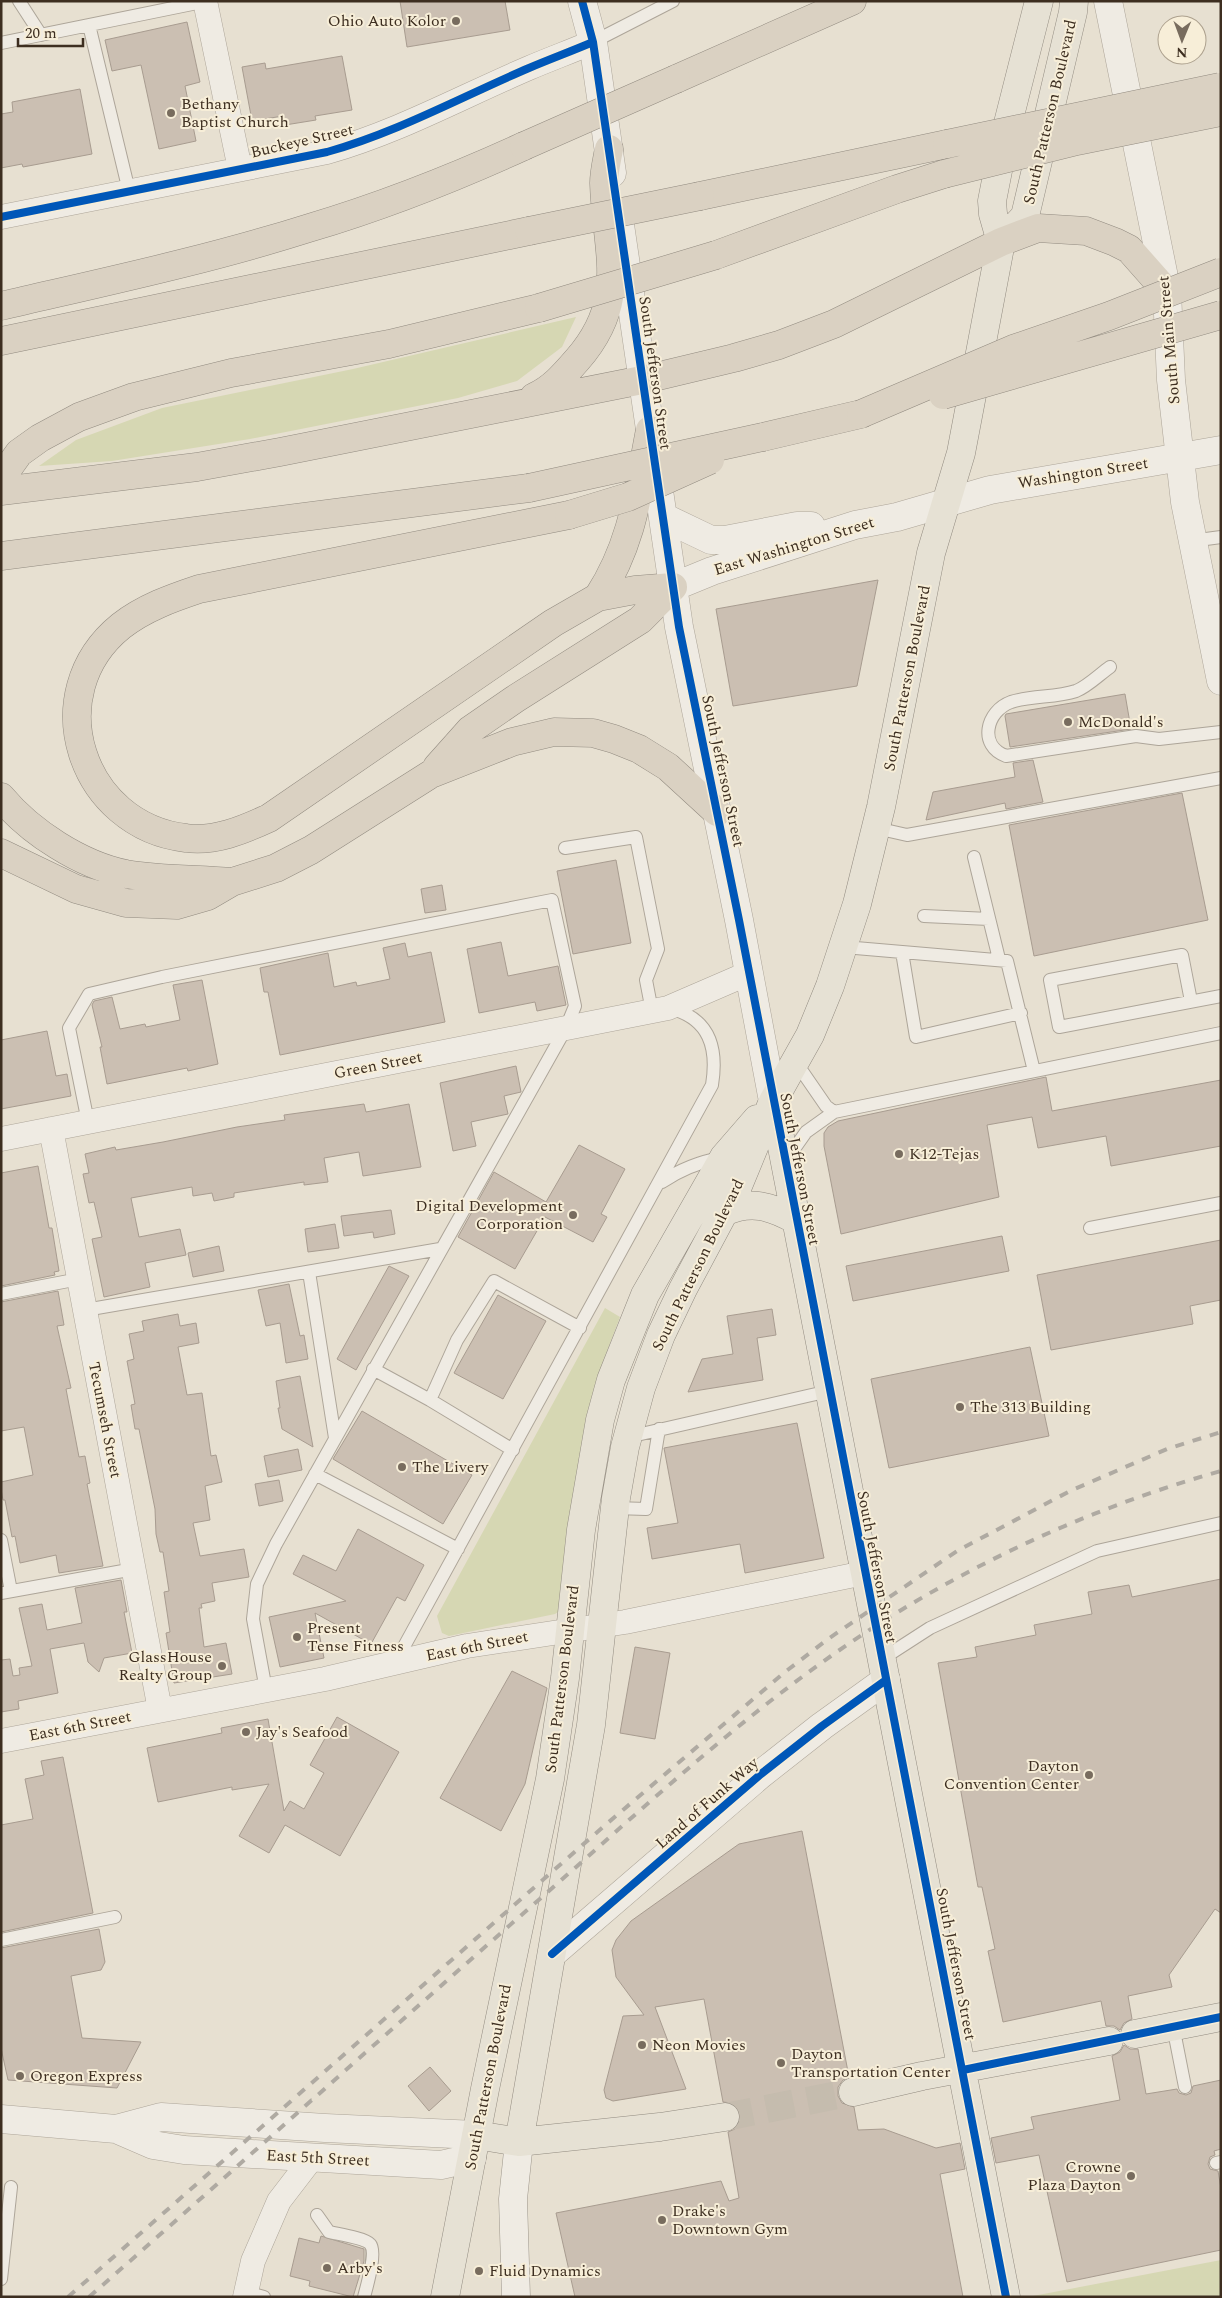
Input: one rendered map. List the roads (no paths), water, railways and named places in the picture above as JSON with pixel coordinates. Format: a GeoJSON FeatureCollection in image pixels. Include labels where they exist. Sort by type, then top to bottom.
{"type":"FeatureCollection","features":[{"type":"Feature","properties":{"kind":"highway"},"geometry":{"type":"LineString","coordinates":[[1,306],[203,258],[309,228],[418,191],[852,1]]}},
{"type":"Feature","properties":{"kind":"highway"},"geometry":{"type":"LineString","coordinates":[[1,341],[1221,87]]}},
{"type":"Feature","properties":{"kind":"highway"},"geometry":{"type":"LineString","coordinates":[[1,478],[19,453],[52,431],[79,418],[156,391],[231,374],[398,342],[539,308],[716,255],[897,189],[944,174],[1077,141],[1221,112]]}},
{"type":"Feature","properties":{"kind":"highway"},"geometry":{"type":"LineString","coordinates":[[516,405],[543,393],[567,372],[590,344],[605,313],[612,263],[604,181],[608,149]]}},
{"type":"Feature","properties":{"kind":"highway"},"geometry":{"type":"LineString","coordinates":[[1,491],[197,467],[642,380],[753,354],[806,335],[1001,242],[1038,228],[1086,232],[1129,249],[1167,292]]}},
{"type":"Feature","properties":{"kind":"highway"},"geometry":{"type":"LineString","coordinates":[[861,414],[1013,349],[1110,316],[1221,272]]}},
{"type":"Feature","properties":{"kind":"highway"},"geometry":{"type":"LineString","coordinates":[[1,556],[529,488],[910,403],[1050,366],[1221,315]]}},
{"type":"Feature","properties":{"kind":"highway"},"geometry":{"type":"LineString","coordinates":[[598,597],[614,571],[629,534],[650,430]]}},
{"type":"Feature","properties":{"kind":"highway"},"geometry":{"type":"LineString","coordinates":[[674,587],[635,590],[598,597],[553,623],[269,818],[246,829],[215,838],[187,838],[163,834],[140,825],[119,811],[100,790],[86,767],[79,744],[76,719],[80,692],[89,668],[102,646],[121,626],[146,610],[176,596],[200,589],[570,515],[628,497],[763,437]]}},
{"type":"Feature","properties":{"kind":"highway"},"geometry":{"type":"LineString","coordinates":[[431,774],[470,730],[640,620],[674,587]]}},
{"type":"Feature","properties":{"kind":"highway"},"geometry":{"type":"LineString","coordinates":[[1,853],[76,889],[126,903],[177,905],[208,896],[232,882],[276,868],[311,850],[431,774],[484,752],[531,736],[554,732],[593,733],[622,741],[653,757],[717,812]]}},
{"type":"Feature","properties":{"kind":"highway"},"geometry":{"type":"LineString","coordinates":[[1,797],[56,845],[116,870],[157,878],[232,882]]}},
{"type":"Feature","properties":{"kind":"main road","name":"South Patterson Boulevard"},"geometry":{"type":"LineString","coordinates":[[519,2142],[591,1725],[615,1508],[628,1437],[641,1388],[661,1335],[738,1186],[773,1101],[821,1010],[858,904],[913,656],[931,553],[961,453],[1001,242],[993,214],[992,200],[1005,135],[1039,1]]}},
{"type":"Feature","properties":{"kind":"main road","name":"South Patterson Boulevard"},"geometry":{"type":"LineString","coordinates":[[1001,242],[1026,216],[1074,1]]}},
{"type":"Feature","properties":{"kind":"main road","name":"South Patterson Boulevard"},"geometry":{"type":"LineString","coordinates":[[445,2297],[474,2146],[550,1779],[591,1462],[611,1380],[646,1295],[724,1157],[773,1101]]}},
{"type":"Feature","properties":{"kind":"main road","name":"South Jefferson Street"},"geometry":{"type":"LineString","coordinates":[[773,1101],[1006,2297]]}},
{"type":"Feature","properties":{"kind":"main road"},"geometry":{"type":"LineString","coordinates":[[724,1212],[740,1206],[754,1205],[769,1207],[796,1220]]}},
{"type":"Feature","properties":{"kind":"main road"},"geometry":{"type":"LineString","coordinates":[[1135,2034],[1221,2017]]}},
{"type":"Feature","properties":{"kind":"main road"},"geometry":{"type":"LineString","coordinates":[[853,2092],[922,2076],[963,2070],[1109,2041]]}},
{"type":"Feature","properties":{"kind":"main road","name":"East 5th Street"},"geometry":{"type":"LineString","coordinates":[[474,2146],[660,2127],[725,2117]]}},
{"type":"Feature","properties":{"kind":"street"},"geometry":{"type":"LineString","coordinates":[[206,1],[240,169]]}},
{"type":"Feature","properties":{"kind":"street","name":"South Jefferson Street"},"geometry":{"type":"LineString","coordinates":[[582,1],[593,42],[679,627],[773,1101]]}},
{"type":"Feature","properties":{"kind":"street","name":"South Main Street"},"geometry":{"type":"LineString","coordinates":[[1108,1],[1167,292],[1171,380],[1180,457],[1192,541],[1218,643],[1221,681]]}},
{"type":"Feature","properties":{"kind":"street","name":"Buckeye Street"},"geometry":{"type":"LineString","coordinates":[[1,217],[326,152],[391,132],[529,68],[593,42]]}},
{"type":"Feature","properties":{"kind":"street","name":"Washington Street"},"geometry":{"type":"LineString","coordinates":[[946,502],[1006,486],[1221,450]]}},
{"type":"Feature","properties":{"kind":"street","name":"East Washington Street"},"geometry":{"type":"LineString","coordinates":[[674,587],[712,571],[855,525],[897,517],[946,502]]}},
{"type":"Feature","properties":{"kind":"street"},"geometry":{"type":"LineString","coordinates":[[663,517],[711,540],[797,526],[855,525]]}},
{"type":"Feature","properties":{"kind":"street","name":"Green Street"},"geometry":{"type":"LineString","coordinates":[[1,1139],[660,1009],[749,973]]}},
{"type":"Feature","properties":{"kind":"street","name":"Tecumseh Street"},"geometry":{"type":"LineString","coordinates":[[51,1129],[160,1710]]}},
{"type":"Feature","properties":{"kind":"street","name":"East 6th Street"},"geometry":{"type":"LineString","coordinates":[[1,1741],[266,1690],[467,1646],[603,1626],[864,1573]]}},
{"type":"Feature","properties":{"kind":"street","name":"Land of Funk Way"},"geometry":{"type":"LineString","coordinates":[[552,1954],[761,1774],[822,1726],[884,1670]]}},
{"type":"Feature","properties":{"kind":"street","name":"East 5th Street"},"geometry":{"type":"LineString","coordinates":[[116,2129],[161,2117],[474,2146]]}},
{"type":"Feature","properties":{"kind":"street","name":"East 5th Street"},"geometry":{"type":"LineString","coordinates":[[1,2120],[116,2129],[153,2145],[184,2150],[312,2158],[441,2165],[474,2146]]}},
{"type":"Feature","properties":{"kind":"street"},"geometry":{"type":"LineString","coordinates":[[516,2297],[513,2199],[519,2142]]}},
{"type":"Feature","properties":{"kind":"street"},"geometry":{"type":"LineString","coordinates":[[252,2295],[254,2261],[279,2200],[312,2158]]}},
{"type":"Feature","properties":{"kind":"lane"},"geometry":{"type":"LineString","coordinates":[[19,1],[41,35]]}},
{"type":"Feature","properties":{"kind":"lane"},"geometry":{"type":"LineString","coordinates":[[1,43],[206,1]]}},
{"type":"Feature","properties":{"kind":"lane","name":"Buckeye Street"},"geometry":{"type":"LineString","coordinates":[[593,42],[673,1]]}},
{"type":"Feature","properties":{"kind":"lane"},"geometry":{"type":"LineString","coordinates":[[89,25],[129,190]]}},
{"type":"Feature","properties":{"kind":"lane"},"geometry":{"type":"LineString","coordinates":[[1192,541],[1221,537]]}},
{"type":"Feature","properties":{"kind":"lane"},"geometry":{"type":"LineString","coordinates":[[1110,667],[1077,691],[1011,702],[1000,709],[994,714],[989,723],[988,733],[992,747],[999,754],[1006,756],[1136,736],[1159,739],[1221,732]]}},
{"type":"Feature","properties":{"kind":"lane"},"geometry":{"type":"LineString","coordinates":[[876,828],[907,835],[1221,778]]}},
{"type":"Feature","properties":{"kind":"lane"},"geometry":{"type":"LineString","coordinates":[[395,1663],[660,1183],[712,1085],[715,1066],[713,1045],[705,1030],[692,1017],[660,1009],[646,980],[658,949],[636,837],[565,848]]}},
{"type":"Feature","properties":{"kind":"lane"},"geometry":{"type":"LineString","coordinates":[[974,857],[998,959]]}},
{"type":"Feature","properties":{"kind":"lane"},"geometry":{"type":"LineString","coordinates":[[88,1122],[69,1028],[89,994],[162,976],[552,900],[575,1006],[566,1028],[440,1249],[276,1544],[258,1584],[253,1619],[266,1690]]}},
{"type":"Feature","properties":{"kind":"lane"},"geometry":{"type":"LineString","coordinates":[[924,916],[989,919]]}},
{"type":"Feature","properties":{"kind":"lane"},"geometry":{"type":"LineString","coordinates":[[844,946],[1008,961],[1034,1071]]}},
{"type":"Feature","properties":{"kind":"lane"},"geometry":{"type":"LineString","coordinates":[[902,952],[916,1037],[1021,1012]]}},
{"type":"Feature","properties":{"kind":"lane"},"geometry":{"type":"LineString","coordinates":[[1191,1001],[1182,955],[1050,980],[1058,1026],[1221,996]]}},
{"type":"Feature","properties":{"kind":"lane"},"geometry":{"type":"LineString","coordinates":[[785,1162],[806,1132],[834,1112],[1221,1033]]}},
{"type":"Feature","properties":{"kind":"lane"},"geometry":{"type":"LineString","coordinates":[[795,1061],[826,1106],[834,1112]]}},
{"type":"Feature","properties":{"kind":"lane"},"geometry":{"type":"LineString","coordinates":[[660,1183],[678,1171],[700,1162],[724,1157]]}},
{"type":"Feature","properties":{"kind":"lane"},"geometry":{"type":"LineString","coordinates":[[1090,1228],[1221,1203]]}},
{"type":"Feature","properties":{"kind":"lane"},"geometry":{"type":"LineString","coordinates":[[85,1310],[440,1249]]}},
{"type":"Feature","properties":{"kind":"lane"},"geometry":{"type":"LineString","coordinates":[[309,1272],[335,1438]]}},
{"type":"Feature","properties":{"kind":"lane"},"geometry":{"type":"LineString","coordinates":[[1,1294],[79,1279]]}},
{"type":"Feature","properties":{"kind":"lane"},"geometry":{"type":"LineString","coordinates":[[430,1400],[456,1340],[494,1281],[580,1328]]}},
{"type":"Feature","properties":{"kind":"lane"},"geometry":{"type":"LineString","coordinates":[[373,1369],[430,1400],[513,1450]]}},
{"type":"Feature","properties":{"kind":"lane"},"geometry":{"type":"LineString","coordinates":[[628,1437],[829,1391]]}},
{"type":"Feature","properties":{"kind":"lane"},"geometry":{"type":"LineString","coordinates":[[615,1508],[646,1509],[659,1429]]}},
{"type":"Feature","properties":{"kind":"lane"},"geometry":{"type":"LineString","coordinates":[[315,1474],[458,1549]]}},
{"type":"Feature","properties":{"kind":"lane"},"geometry":{"type":"LineString","coordinates":[[884,1670],[930,1628],[1097,1551],[1221,1523]]}},
{"type":"Feature","properties":{"kind":"lane"},"geometry":{"type":"LineString","coordinates":[[1,1540],[6,1592],[134,1570]]}},
{"type":"Feature","properties":{"kind":"lane"},"geometry":{"type":"LineString","coordinates":[[1,1940],[115,1917]]}},
{"type":"Feature","properties":{"kind":"lane"},"geometry":{"type":"LineString","coordinates":[[1173,2026],[1185,2087]]}},
{"type":"Feature","properties":{"kind":"lane"},"geometry":{"type":"LineString","coordinates":[[1,2279],[11,2187]]}},
{"type":"Feature","properties":{"kind":"lane"},"geometry":{"type":"LineString","coordinates":[[317,2215],[329,2232],[367,2241],[372,2246],[373,2254],[364,2297]]}},
{"type":"Feature","properties":{"kind":"tunnel"},"geometry":{"type":"LineString","coordinates":[[725,2117],[853,2092]]}},
{"type":"Feature","properties":{"kind":"railway"},"geometry":{"type":"LineString","coordinates":[[68,2297],[603,1827],[785,1672],[828,1639],[957,1551],[1070,1491],[1167,1449],[1221,1432]]}},
{"type":"Feature","properties":{"kind":"railway"},"geometry":{"type":"LineString","coordinates":[[89,2297],[676,1779],[791,1685],[876,1626],[922,1598],[1018,1547],[1118,1505],[1221,1471]]}},
{"type":"Feature","properties":{"kind":"place","name":"Ohio Auto Kolor"},"geometry":{"type":"Point","coordinates":[456,21]}},
{"type":"Feature","properties":{"kind":"place","name":"Bethany Baptist Church"},"geometry":{"type":"Point","coordinates":[171,113]}},
{"type":"Feature","properties":{"kind":"place","name":"McDonald's"},"geometry":{"type":"Point","coordinates":[1068,722]}},
{"type":"Feature","properties":{"kind":"place","name":"K12-Tejas"},"geometry":{"type":"Point","coordinates":[899,1154]}},
{"type":"Feature","properties":{"kind":"place","name":"Digital Development Corporation"},"geometry":{"type":"Point","coordinates":[573,1215]}},
{"type":"Feature","properties":{"kind":"place","name":"The 313 Building"},"geometry":{"type":"Point","coordinates":[960,1407]}},
{"type":"Feature","properties":{"kind":"place","name":"The Livery"},"geometry":{"type":"Point","coordinates":[402,1467]}},
{"type":"Feature","properties":{"kind":"place","name":"Present Tense Fitness"},"geometry":{"type":"Point","coordinates":[297,1637]}},
{"type":"Feature","properties":{"kind":"place","name":"GlassHouse Realty Group"},"geometry":{"type":"Point","coordinates":[222,1666]}},
{"type":"Feature","properties":{"kind":"place","name":"Jay's Seafood"},"geometry":{"type":"Point","coordinates":[246,1732]}},
{"type":"Feature","properties":{"kind":"place","name":"Dayton Convention Center"},"geometry":{"type":"Point","coordinates":[1089,1775]}},
{"type":"Feature","properties":{"kind":"place","name":"Neon Movies"},"geometry":{"type":"Point","coordinates":[642,2045]}},
{"type":"Feature","properties":{"kind":"place","name":"Dayton Transportation Center"},"geometry":{"type":"Point","coordinates":[781,2063]}},
{"type":"Feature","properties":{"kind":"place","name":"Oregon Express"},"geometry":{"type":"Point","coordinates":[20,2076]}},
{"type":"Feature","properties":{"kind":"place","name":"Crowne Plaza Dayton"},"geometry":{"type":"Point","coordinates":[1131,2176]}},
{"type":"Feature","properties":{"kind":"place","name":"Drake's Downtown Gym"},"geometry":{"type":"Point","coordinates":[662,2220]}},
{"type":"Feature","properties":{"kind":"place","name":"Arby's"},"geometry":{"type":"Point","coordinates":[327,2268]}},
{"type":"Feature","properties":{"kind":"place","name":"Fluid Dynamics"},"geometry":{"type":"Point","coordinates":[479,2271]}}]}
